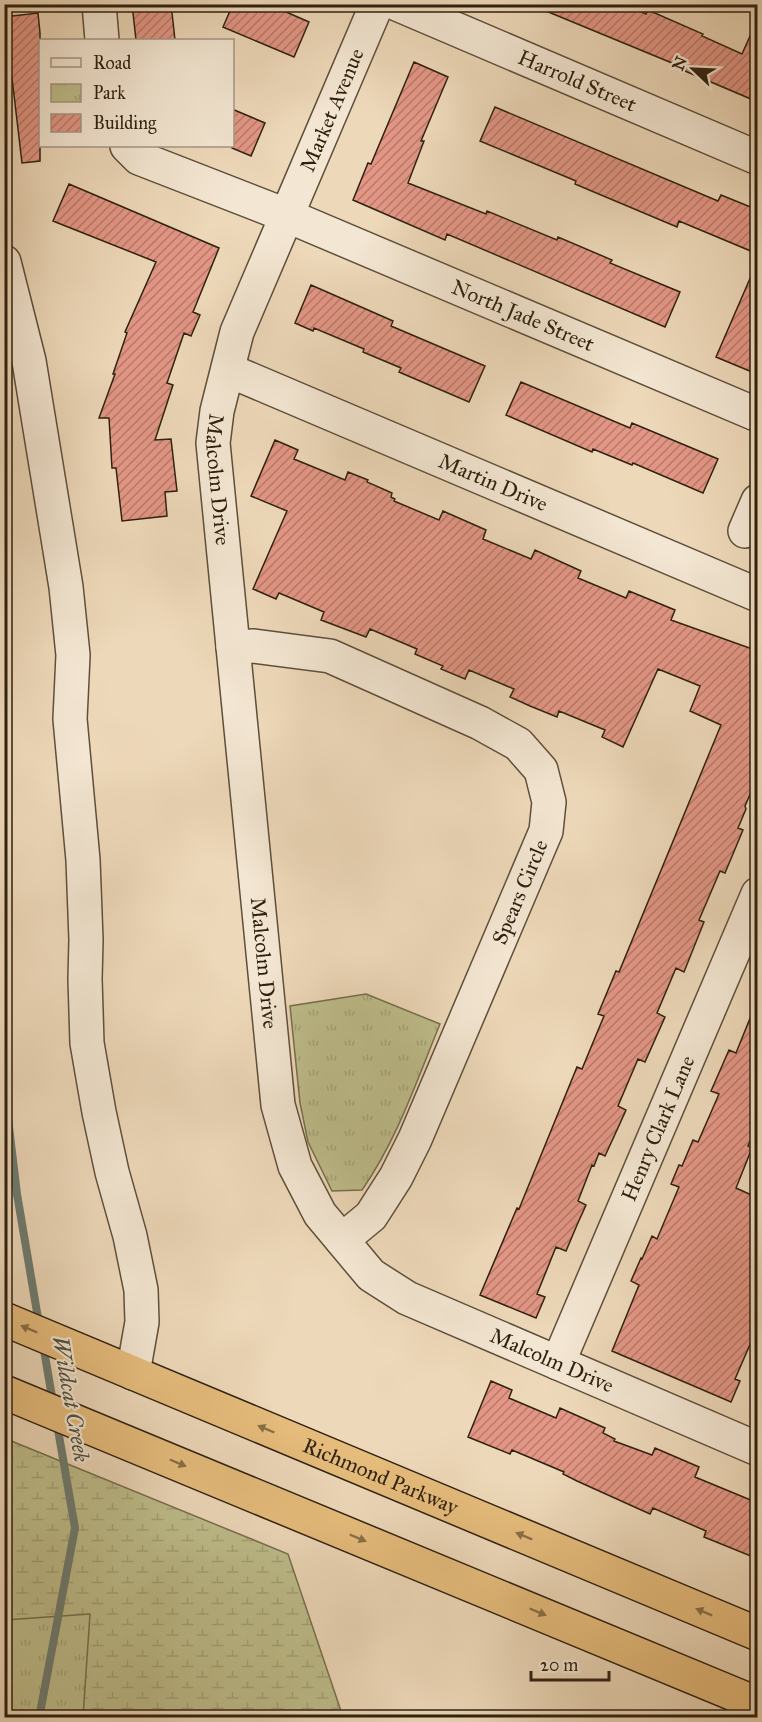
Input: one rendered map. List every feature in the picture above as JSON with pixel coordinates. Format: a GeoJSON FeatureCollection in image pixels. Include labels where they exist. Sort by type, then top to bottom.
{"type":"FeatureCollection","features":[{"type":"Feature","properties":{"kind":"highway","name":"Richmond Parkway"},"geometry":{"type":"LineString","coordinates":[[4,1319],[758,1634]]}},
{"type":"Feature","properties":{"kind":"highway"},"geometry":{"type":"LineString","coordinates":[[4,1392],[758,1704]]}},
{"type":"Feature","properties":{"kind":"street"},"geometry":{"type":"LineString","coordinates":[[99,4],[102,39]]}},
{"type":"Feature","properties":{"kind":"street","name":"Market Avenue"},"geometry":{"type":"LineString","coordinates":[[288,216],[377,4]]}},
{"type":"Feature","properties":{"kind":"street","name":"Harrold Street"},"geometry":{"type":"LineString","coordinates":[[397,4],[758,158]]}},
{"type":"Feature","properties":{"kind":"street","name":"North Jade Street"},"geometry":{"type":"LineString","coordinates":[[128,147],[139,158],[288,216],[758,416]]}},
{"type":"Feature","properties":{"kind":"street","name":"Malcolm Drive"},"geometry":{"type":"LineString","coordinates":[[288,216],[237,332],[217,411],[213,443],[278,1106],[295,1166],[320,1214],[371,1275],[407,1298],[757,1448]]}},
{"type":"Feature","properties":{"kind":"street"},"geometry":{"type":"LineString","coordinates":[[4,262],[29,362],[66,587],[73,655],[70,719],[83,860],[87,1043],[112,1172],[130,1236],[141,1290],[142,1322],[128,1370]]}},
{"type":"Feature","properties":{"kind":"street","name":"Martin Drive"},"geometry":{"type":"LineString","coordinates":[[228,369],[758,595]]}},
{"type":"Feature","properties":{"kind":"street"},"geometry":{"type":"LineString","coordinates":[[744,531],[758,501]]}},
{"type":"Feature","properties":{"kind":"street","name":"Spears Circle"},"geometry":{"type":"LineString","coordinates":[[233,647],[254,646],[330,656],[480,723],[518,744],[541,770],[549,802],[546,831],[415,1139],[396,1177],[372,1216],[342,1240]]}},
{"type":"Feature","properties":{"kind":"street","name":"Henry Clark Lane"},"geometry":{"type":"LineString","coordinates":[[558,1363],[758,894]]}},
{"type":"Feature","properties":{"kind":"green space"},"geometry":{"type":"Polygon","coordinates":[[[366,994],[440,1024],[406,1109],[386,1151],[362,1190],[332,1191],[308,1142],[300,1103],[290,1006],[366,994]]]}},
{"type":"Feature","properties":{"kind":"green space"},"geometry":{"type":"Polygon","coordinates":[[[4,1438],[288,1554],[343,1717],[5,1717],[4,1438]]]}},
{"type":"Feature","properties":{"kind":"green space"},"geometry":{"type":"Polygon","coordinates":[[[90,1614],[83,1717],[5,1717],[5,1620],[90,1614]]]}},
{"type":"Feature","properties":{"kind":"building"},"geometry":{"type":"Polygon","coordinates":[[[132,4],[171,4],[175,39],[136,39],[132,4]]]}},
{"type":"Feature","properties":{"kind":"building"},"geometry":{"type":"Polygon","coordinates":[[[233,4],[268,4],[309,22],[294,57],[223,27],[233,4]]]}},
{"type":"Feature","properties":{"kind":"building"},"geometry":{"type":"Polygon","coordinates":[[[529,4],[624,4],[646,14],[648,10],[742,54],[758,18],[758,102],[671,65],[672,63],[529,4]]]}},
{"type":"Feature","properties":{"kind":"building"},"geometry":{"type":"Polygon","coordinates":[[[38,13],[40,161],[22,163],[12,78],[10,78],[4,36],[4,17],[38,13]]]}},
{"type":"Feature","properties":{"kind":"building"},"geometry":{"type":"Polygon","coordinates":[[[414,62],[448,77],[421,141],[424,141],[408,183],[486,214],[487,211],[557,240],[558,237],[612,260],[610,263],[680,292],[665,327],[447,234],[445,240],[353,200],[368,163],[371,164],[414,62]]]}},
{"type":"Feature","properties":{"kind":"building"},"geometry":{"type":"Polygon","coordinates":[[[495,107],[718,201],[721,195],[758,210],[758,254],[679,221],[677,227],[480,141],[495,107]]]}},
{"type":"Feature","properties":{"kind":"building"},"geometry":{"type":"Polygon","coordinates":[[[234,110],[265,123],[251,156],[232,148],[234,147],[234,110]]]}},
{"type":"Feature","properties":{"kind":"building"},"geometry":{"type":"Polygon","coordinates":[[[69,184],[219,248],[193,312],[200,315],[191,336],[184,333],[167,383],[173,385],[155,440],[171,439],[177,491],[165,492],[167,516],[122,521],[116,468],[112,468],[109,418],[99,418],[115,374],[113,374],[127,333],[125,332],[156,262],[53,221],[69,184]]]}},
{"type":"Feature","properties":{"kind":"building"},"geometry":{"type":"Polygon","coordinates":[[[758,260],[758,360],[752,372],[716,357],[758,260]]]}},
{"type":"Feature","properties":{"kind":"building"},"geometry":{"type":"Polygon","coordinates":[[[311,285],[393,321],[391,326],[485,366],[469,402],[399,372],[401,368],[363,352],[364,349],[314,328],[313,331],[295,323],[311,285]]]}},
{"type":"Feature","properties":{"kind":"building"},"geometry":{"type":"Polygon","coordinates":[[[521,382],[630,428],[632,423],[718,459],[703,493],[633,463],[632,465],[593,449],[592,452],[506,415],[521,382]]]}},
{"type":"Feature","properties":{"kind":"building"},"geometry":{"type":"Polygon","coordinates":[[[275,440],[298,450],[294,459],[345,480],[348,472],[368,480],[367,482],[392,493],[391,497],[395,499],[394,501],[439,520],[443,511],[486,530],[483,539],[531,559],[535,550],[581,571],[578,578],[626,598],[629,591],[675,610],[671,620],[758,651],[758,776],[738,828],[743,830],[725,873],[720,871],[699,920],[704,922],[684,972],[676,968],[657,1013],[665,1017],[645,1062],[638,1059],[618,1106],[626,1110],[617,1130],[605,1156],[599,1153],[594,1166],[592,1165],[578,1201],[586,1205],[566,1251],[556,1247],[537,1294],[545,1297],[536,1318],[480,1295],[517,1208],[519,1209],[577,1067],[582,1069],[604,1016],[598,1014],[616,971],[619,972],[721,725],[690,711],[700,686],[658,669],[623,747],[602,737],[605,730],[559,711],[557,717],[510,697],[514,689],[469,670],[465,679],[415,654],[417,649],[370,629],[366,637],[321,620],[324,612],[279,593],[276,599],[253,589],[287,511],[251,496],[275,440]]]}},
{"type":"Feature","properties":{"kind":"building"},"geometry":{"type":"Polygon","coordinates":[[[757,1001],[758,1124],[748,1146],[752,1148],[736,1188],[758,1198],[758,1326],[735,1379],[740,1381],[731,1402],[612,1351],[639,1285],[631,1281],[652,1236],[657,1239],[679,1187],[671,1184],[693,1140],[698,1142],[719,1094],[711,1091],[729,1050],[736,1053],[757,1001]]]}},
{"type":"Feature","properties":{"kind":"building"},"geometry":{"type":"Polygon","coordinates":[[[491,1381],[512,1390],[509,1398],[556,1418],[560,1408],[605,1428],[603,1433],[615,1439],[614,1441],[652,1455],[655,1448],[699,1467],[695,1477],[758,1503],[758,1559],[704,1537],[706,1531],[653,1508],[650,1514],[577,1481],[563,1474],[564,1472],[512,1450],[510,1454],[468,1437],[491,1381]]]}},
{"type":"Feature","properties":{"kind":"waterway","name":"Wildcat Creek"},"geometry":{"type":"LineString","coordinates":[[4,1085],[17,1194],[39,1324]]}},
{"type":"Feature","properties":{"kind":"waterway","name":"Wildcat Creek"},"geometry":{"type":"LineString","coordinates":[[43,1344],[53,1403]]}},
{"type":"Feature","properties":{"kind":"waterway","name":"Wildcat Creek"},"geometry":{"type":"LineString","coordinates":[[39,1718],[75,1528],[57,1424]]}}]}
